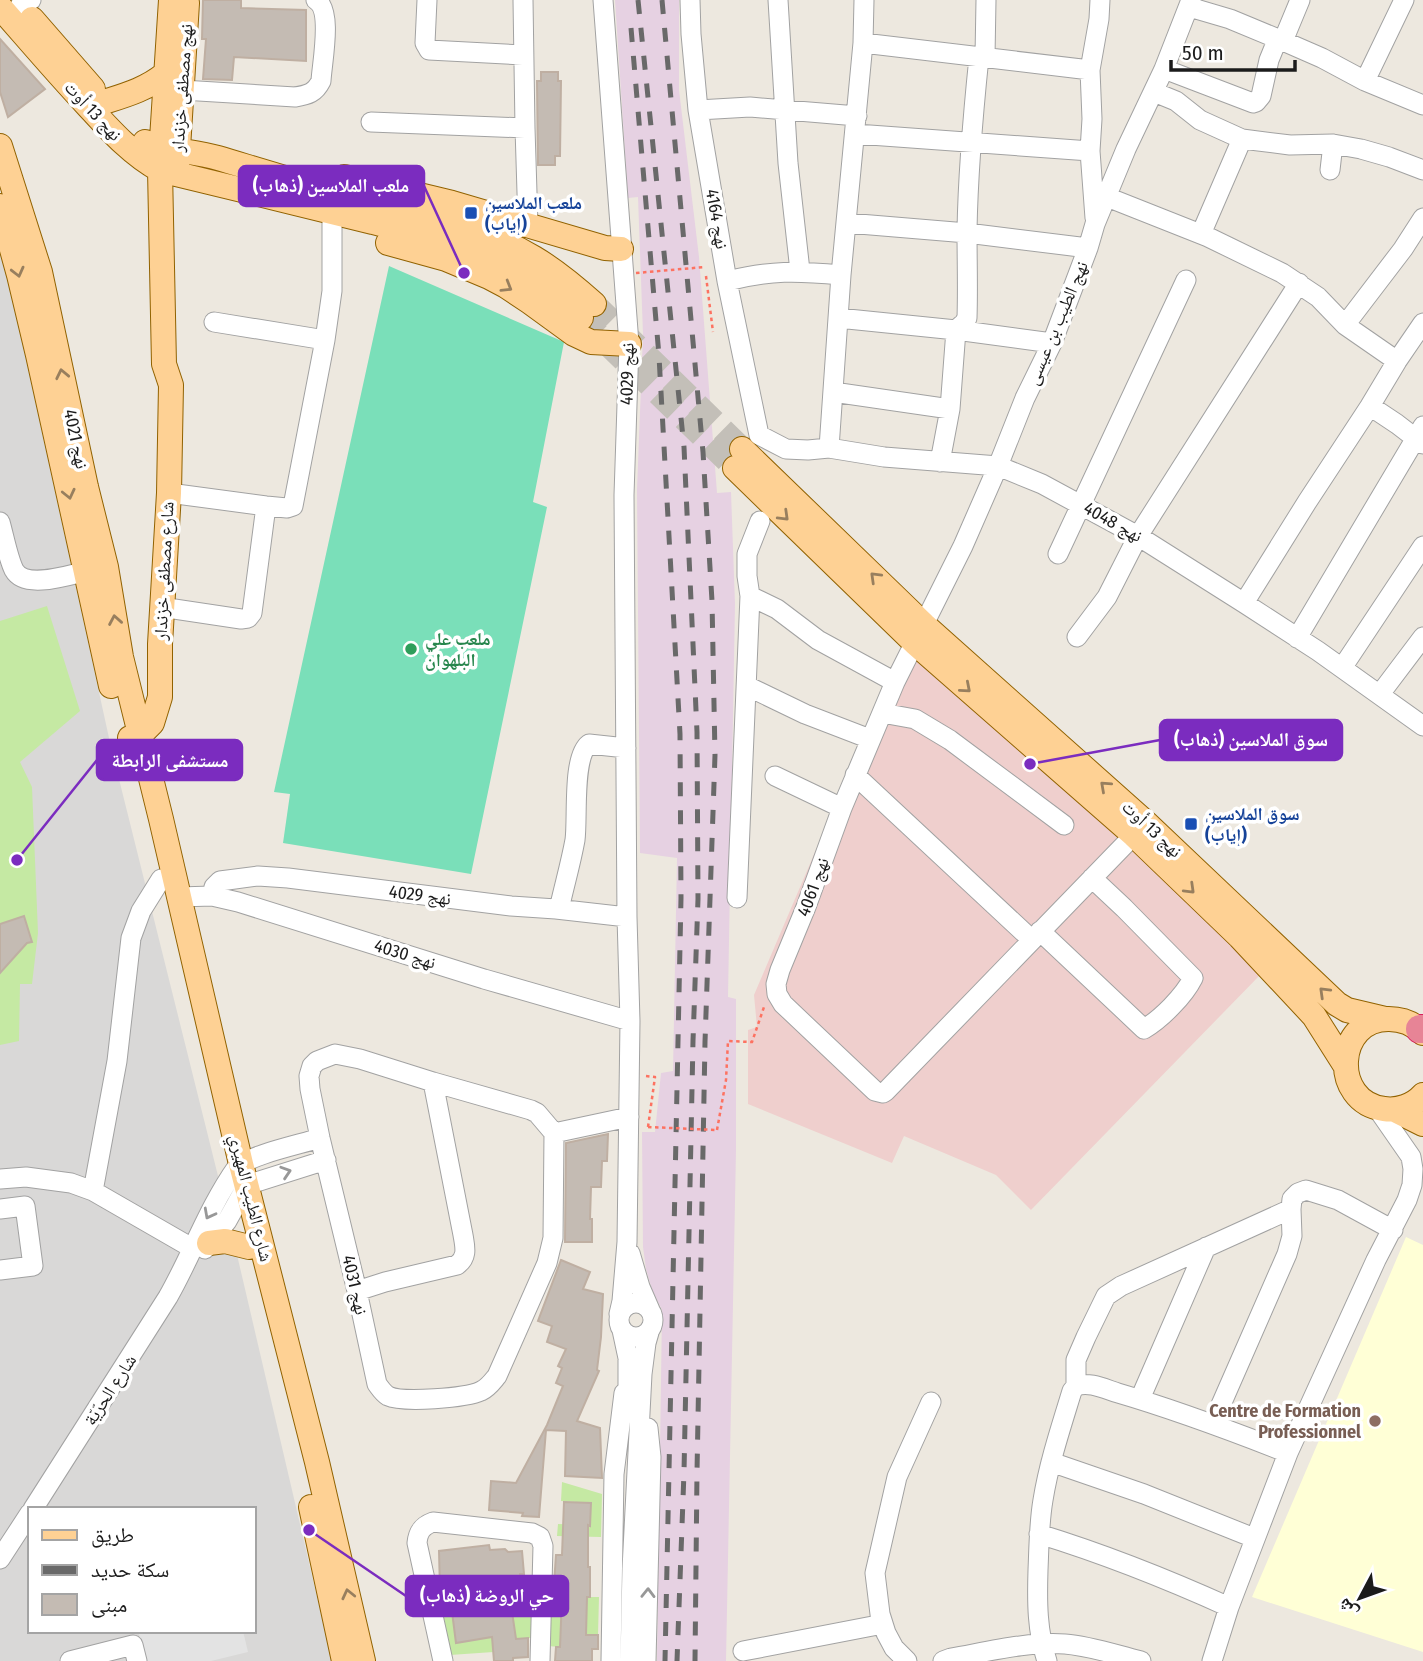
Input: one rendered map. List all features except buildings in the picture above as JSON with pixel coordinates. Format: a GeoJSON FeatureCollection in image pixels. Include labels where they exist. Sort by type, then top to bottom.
{"type":"FeatureCollection","features":[{"type":"Feature","properties":{"kind":"main road","name":"نهج مصطفى خزندار"},"geometry":{"type":"LineString","coordinates":[[171,0],[174,82]]}},
{"type":"Feature","properties":{"kind":"main road","name":"نهج مصطفى خزندار"},"geometry":{"type":"LineString","coordinates":[[169,161],[174,82],[187,0]]}},
{"type":"Feature","properties":{"kind":"main road","name":"نهج 13 أوت"},"geometry":{"type":"LineString","coordinates":[[16,3],[104,102],[136,135],[169,161],[211,182],[332,220]]}},
{"type":"Feature","properties":{"kind":"main road","name":"نهج 13 أوت"},"geometry":{"type":"LineString","coordinates":[[16,3],[54,70],[137,156],[169,161],[215,157],[243,167]]}},
{"type":"Feature","properties":{"kind":"main road"},"geometry":{"type":"LineString","coordinates":[[104,102],[174,82]]}},
{"type":"Feature","properties":{"kind":"main road","name":"نهج 4021"},"geometry":{"type":"LineString","coordinates":[[0,146],[40,272],[106,567],[133,737]]}},
{"type":"Feature","properties":{"kind":"main road","name":"شارع مصطفى خزندار"},"geometry":{"type":"LineString","coordinates":[[133,737],[152,723],[160,696],[161,607],[169,493],[171,385],[164,364],[169,161]]}},
{"type":"Feature","properties":{"kind":"main road"},"geometry":{"type":"LineString","coordinates":[[243,167],[318,170],[452,204],[606,248],[621,249]]}},
{"type":"Feature","properties":{"kind":"main road"},"geometry":{"type":"LineString","coordinates":[[243,167],[485,234],[533,257],[555,272],[588,311],[519,270],[473,249],[373,222],[332,220]]}},
{"type":"Feature","properties":{"kind":"main road","name":"نهج 4021"},"geometry":{"type":"LineString","coordinates":[[0,206],[29,315],[104,654],[133,737]]}},
{"type":"Feature","properties":{"kind":"main road"},"geometry":{"type":"LineString","coordinates":[[332,220],[470,268],[506,286],[574,334],[591,342],[629,344]]}},
{"type":"Feature","properties":{"kind":"main road"},"geometry":{"type":"LineString","coordinates":[[745,451],[920,634]]}},
{"type":"Feature","properties":{"kind":"main road","name":"نهج 13 أوت"},"geometry":{"type":"LineString","coordinates":[[920,634],[1240,937],[1314,1016],[1345,1065],[1347,1079],[1354,1092],[1364,1102],[1386,1109]]}},
{"type":"Feature","properties":{"kind":"main road","name":"نهج 13 أوت"},"geometry":{"type":"LineString","coordinates":[[920,634],[1146,823],[1337,1004],[1347,1010],[1397,1019],[1422,1031]]}},
{"type":"Feature","properties":{"kind":"main road","name":"شارع الطيب المهيري"},"geometry":{"type":"LineString","coordinates":[[133,737],[161,879],[239,1182],[317,1462],[363,1661]]}},
{"type":"Feature","properties":{"kind":"main road","name":"شارع الطيب المهيري"},"geometry":{"type":"LineString","coordinates":[[133,737],[179,897],[239,1182],[249,1247],[305,1479],[344,1661]]}},
{"type":"Feature","properties":{"kind":"main road"},"geometry":{"type":"LineString","coordinates":[[1345,1065],[1346,1052],[1360,1029],[1385,1018]]}},
{"type":"Feature","properties":{"kind":"main road"},"geometry":{"type":"LineString","coordinates":[[1386,1109],[1408,1106],[1423,1095]]}},
{"type":"Feature","properties":{"kind":"main road"},"geometry":{"type":"LineString","coordinates":[[1386,1109],[1423,1124]]}},
{"type":"Feature","properties":{"kind":"main road"},"geometry":{"type":"LineString","coordinates":[[201,1246],[225,1241],[249,1247]]}},
{"type":"Feature","properties":{"kind":"street"},"geometry":{"type":"LineString","coordinates":[[174,82],[295,97],[308,95],[318,88],[321,81],[326,17],[321,3],[316,0]]}},
{"type":"Feature","properties":{"kind":"street"},"geometry":{"type":"LineString","coordinates":[[427,0],[425,43],[429,50],[523,55]]}},
{"type":"Feature","properties":{"kind":"street"},"geometry":{"type":"LineString","coordinates":[[523,0],[528,225]]}},
{"type":"Feature","properties":{"kind":"street","name":"نهج 4029"},"geometry":{"type":"LineString","coordinates":[[603,0],[629,344],[624,495],[630,1020],[627,1242]]}},
{"type":"Feature","properties":{"kind":"street","name":"نهج 4164"},"geometry":{"type":"LineString","coordinates":[[690,0],[698,110],[727,281],[745,451]]}},
{"type":"Feature","properties":{"kind":"street"},"geometry":{"type":"LineString","coordinates":[[778,0],[788,163],[800,271]]}},
{"type":"Feature","properties":{"kind":"street"},"geometry":{"type":"LineString","coordinates":[[829,449],[841,275],[863,43],[864,0]]}},
{"type":"Feature","properties":{"kind":"street"},"geometry":{"type":"LineString","coordinates":[[940,462],[950,409],[956,330],[967,318],[967,233],[972,142],[986,0]]}},
{"type":"Feature","properties":{"kind":"street"},"geometry":{"type":"LineString","coordinates":[[1095,224],[1090,151],[1090,70],[1100,0]]}},
{"type":"Feature","properties":{"kind":"street"},"geometry":{"type":"LineString","coordinates":[[1164,69],[1256,102],[1261,96],[1269,60],[1300,0]]}},
{"type":"Feature","properties":{"kind":"street"},"geometry":{"type":"LineString","coordinates":[[1364,81],[1404,0]]}},
{"type":"Feature","properties":{"kind":"street"},"geometry":{"type":"LineString","coordinates":[[1190,3],[1280,39],[1364,81],[1423,105]]}},
{"type":"Feature","properties":{"kind":"street","name":"نهج الطيب بن عيسى"},"geometry":{"type":"LineString","coordinates":[[920,634],[963,546],[1025,398],[1052,343],[1095,224],[1126,149],[1164,69],[1190,3]]}},
{"type":"Feature","properties":{"kind":"street"},"geometry":{"type":"LineString","coordinates":[[863,43],[1090,70]]}},
{"type":"Feature","properties":{"kind":"street"},"geometry":{"type":"LineString","coordinates":[[1154,92],[1176,101],[1200,120],[1242,139],[1361,149],[1423,170]]}},
{"type":"Feature","properties":{"kind":"street"},"geometry":{"type":"LineString","coordinates":[[698,110],[750,107],[784,109],[856,125],[972,142],[1090,151]]}},
{"type":"Feature","properties":{"kind":"street"},"geometry":{"type":"LineString","coordinates":[[371,122],[525,128]]}},
{"type":"Feature","properties":{"kind":"street"},"geometry":{"type":"LineString","coordinates":[[1201,234],[1242,139]]}},
{"type":"Feature","properties":{"kind":"street"},"geometry":{"type":"LineString","coordinates":[[1329,170],[1333,145]]}},
{"type":"Feature","properties":{"kind":"street"},"geometry":{"type":"LineString","coordinates":[[1107,197],[1201,234],[1282,273],[1318,297],[1345,325],[1397,361]]}},
{"type":"Feature","properties":{"kind":"street"},"geometry":{"type":"LineString","coordinates":[[1345,325],[1423,218]]}},
{"type":"Feature","properties":{"kind":"street"},"geometry":{"type":"LineString","coordinates":[[169,493],[266,506],[293,506],[325,340],[331,292],[332,220]]}},
{"type":"Feature","properties":{"kind":"street"},"geometry":{"type":"LineString","coordinates":[[847,223],[967,233],[1088,248]]}},
{"type":"Feature","properties":{"kind":"street"},"geometry":{"type":"LineString","coordinates":[[727,281],[756,274],[800,271],[841,275]]}},
{"type":"Feature","properties":{"kind":"street"},"geometry":{"type":"LineString","coordinates":[[1058,554],[1186,280]]}},
{"type":"Feature","properties":{"kind":"street"},"geometry":{"type":"LineString","coordinates":[[1077,637],[1107,597],[1138,536],[1299,283]]}},
{"type":"Feature","properties":{"kind":"street"},"geometry":{"type":"LineString","coordinates":[[838,318],[1052,343]]}},
{"type":"Feature","properties":{"kind":"street"},"geometry":{"type":"LineString","coordinates":[[214,322],[325,340]]}},
{"type":"Feature","properties":{"kind":"street"},"geometry":{"type":"LineString","coordinates":[[1244,603],[1423,323]]}},
{"type":"Feature","properties":{"kind":"street"},"geometry":{"type":"LineString","coordinates":[[833,392],[950,409]]}},
{"type":"Feature","properties":{"kind":"street"},"geometry":{"type":"LineString","coordinates":[[1297,638],[1420,436],[1370,406]]}},
{"type":"Feature","properties":{"kind":"street","name":"نهج 4048"},"geometry":{"type":"LineString","coordinates":[[745,451],[829,449],[884,457],[998,466],[1042,484],[1138,536],[1297,638],[1423,726]]}},
{"type":"Feature","properties":{"kind":"street"},"geometry":{"type":"LineString","coordinates":[[161,607],[245,620],[251,615],[266,506]]}},
{"type":"Feature","properties":{"kind":"street"},"geometry":{"type":"LineString","coordinates":[[737,898],[750,596],[747,554],[760,521]]}},
{"type":"Feature","properties":{"kind":"street"},"geometry":{"type":"LineString","coordinates":[[0,522],[15,571],[24,580],[40,580],[87,571]]}},
{"type":"Feature","properties":{"kind":"street"},"geometry":{"type":"LineString","coordinates":[[1342,668],[1423,546]]}},
{"type":"Feature","properties":{"kind":"street"},"geometry":{"type":"LineString","coordinates":[[750,596],[777,609],[818,640],[895,682]]}},
{"type":"Feature","properties":{"kind":"street","name":"نهج 4061"},"geometry":{"type":"LineString","coordinates":[[777,994],[776,984],[780,970],[855,775],[895,682],[920,634]]}},
{"type":"Feature","properties":{"kind":"street"},"geometry":{"type":"LineString","coordinates":[[1380,694],[1423,637]]}},
{"type":"Feature","properties":{"kind":"street"},"geometry":{"type":"LineString","coordinates":[[747,686],[805,714],[870,739]]}},
{"type":"Feature","properties":{"kind":"street"},"geometry":{"type":"LineString","coordinates":[[882,713],[915,719],[950,740],[1064,825]]}},
{"type":"Feature","properties":{"kind":"street"},"geometry":{"type":"LineString","coordinates":[[556,909],[563,894],[575,838],[577,786],[582,752],[589,744],[626,748]]}},
{"type":"Feature","properties":{"kind":"street"},"geometry":{"type":"LineString","coordinates":[[855,775],[1143,1029],[1154,1023],[1188,988],[1193,978],[1092,878]]}},
{"type":"Feature","properties":{"kind":"street"},"geometry":{"type":"LineString","coordinates":[[775,776],[842,808]]}},
{"type":"Feature","properties":{"kind":"street"},"geometry":{"type":"LineString","coordinates":[[777,994],[783,1004],[874,1091],[883,1093],[1134,835]]}},
{"type":"Feature","properties":{"kind":"street","name":"نهج 4029"},"geometry":{"type":"LineString","coordinates":[[212,896],[216,883],[220,881],[258,876],[556,909]]}},
{"type":"Feature","properties":{"kind":"street"},"geometry":{"type":"LineString","coordinates":[[93,1191],[117,1061],[131,938],[141,911],[161,879]]}},
{"type":"Feature","properties":{"kind":"street","name":"نهج 4030"},"geometry":{"type":"LineString","coordinates":[[179,897],[212,896],[238,902],[484,979],[630,1020]]}},
{"type":"Feature","properties":{"kind":"street"},"geometry":{"type":"LineString","coordinates":[[556,909],[627,917]]}},
{"type":"Feature","properties":{"kind":"street","name":"نهج 4031"},"geometry":{"type":"LineString","coordinates":[[335,1054],[360,1059],[531,1110],[537,1113],[554,1133],[553,1238],[547,1263],[497,1376],[481,1392],[440,1399],[389,1396],[382,1390],[374,1374],[310,1089],[309,1076],[312,1066],[326,1056],[335,1054]]}},
{"type":"Feature","properties":{"kind":"street"},"geometry":{"type":"LineString","coordinates":[[357,1291],[457,1265],[464,1258],[466,1251],[433,1082]]}},
{"type":"Feature","properties":{"kind":"street"},"geometry":{"type":"LineString","coordinates":[[1212,1661],[1228,1607],[1288,1454],[1371,1271],[1393,1230],[1415,1204],[1411,1157],[1386,1109]]}},
{"type":"Feature","properties":{"kind":"street"},"geometry":{"type":"LineString","coordinates":[[554,1133],[629,1117]]}},
{"type":"Feature","properties":{"kind":"street"},"geometry":{"type":"LineString","coordinates":[[239,1182],[260,1156],[320,1138]]}},
{"type":"Feature","properties":{"kind":"street"},"geometry":{"type":"LineString","coordinates":[[239,1182],[326,1160]]}},
{"type":"Feature","properties":{"kind":"street"},"geometry":{"type":"LineString","coordinates":[[0,1178],[26,1177],[71,1183],[93,1191],[201,1246]]}},
{"type":"Feature","properties":{"kind":"street","name":"شارع الحرّيّة"},"geometry":{"type":"LineString","coordinates":[[34,1507],[184,1269],[201,1246],[227,1221],[239,1182]]}},
{"type":"Feature","properties":{"kind":"street"},"geometry":{"type":"LineString","coordinates":[[1213,1423],[1287,1254],[1292,1236],[1291,1209],[1293,1199],[1298,1193],[1306,1190],[1338,1200],[1393,1230]]}},
{"type":"Feature","properties":{"kind":"street"},"geometry":{"type":"LineString","coordinates":[[0,1209],[24,1206],[33,1266],[0,1270]]}},
{"type":"Feature","properties":{"kind":"street"},"geometry":{"type":"LineString","coordinates":[[1044,1652],[1037,1604],[1043,1501],[1051,1462],[1074,1388],[1076,1360],[1106,1296],[1121,1286],[1291,1209]]}},
{"type":"Feature","properties":{"kind":"street"},"geometry":{"type":"LineString","coordinates":[[627,1242],[650,1320],[642,1374],[630,1661]]}},
{"type":"Feature","properties":{"kind":"street"},"geometry":{"type":"LineString","coordinates":[[622,1661],[628,1358],[620,1322],[627,1242]]}},
{"type":"Feature","properties":{"kind":"street"},"geometry":{"type":"LineString","coordinates":[[1140,1399],[1206,1247]]}},
{"type":"Feature","properties":{"kind":"street"},"geometry":{"type":"LineString","coordinates":[[620,1322],[626,1305],[636,1302],[642,1303],[650,1320]]}},
{"type":"Feature","properties":{"kind":"street"},"geometry":{"type":"LineString","coordinates":[[620,1322],[632,1337],[638,1337],[643,1335],[650,1320]]}},
{"type":"Feature","properties":{"kind":"street"},"geometry":{"type":"LineString","coordinates":[[611,1661],[614,1474],[628,1358]]}},
{"type":"Feature","properties":{"kind":"street"},"geometry":{"type":"LineString","coordinates":[[642,1374],[652,1457],[646,1661]]}},
{"type":"Feature","properties":{"kind":"street"},"geometry":{"type":"LineString","coordinates":[[1074,1388],[1087,1384],[1140,1399],[1213,1423],[1288,1454]]}},
{"type":"Feature","properties":{"kind":"street"},"geometry":{"type":"LineString","coordinates":[[907,1661],[894,1648],[883,1624],[874,1579],[897,1477],[931,1402]]}},
{"type":"Feature","properties":{"kind":"street"},"geometry":{"type":"LineString","coordinates":[[1051,1462],[1144,1494],[1254,1538]]}},
{"type":"Feature","properties":{"kind":"street"},"geometry":{"type":"LineString","coordinates":[[0,1559],[28,1516]]}},
{"type":"Feature","properties":{"kind":"street"},"geometry":{"type":"LineString","coordinates":[[443,1661],[417,1543],[417,1537],[423,1527],[433,1522],[532,1533],[540,1538],[543,1546],[540,1661]]}},
{"type":"Feature","properties":{"kind":"street"},"geometry":{"type":"LineString","coordinates":[[1039,1534],[1156,1575],[1228,1607]]}},
{"type":"Feature","properties":{"kind":"street"},"geometry":{"type":"LineString","coordinates":[[743,1651],[883,1624]]}},
{"type":"Feature","properties":{"kind":"street"},"geometry":{"type":"LineString","coordinates":[[943,1661],[951,1658],[1044,1652],[1066,1644],[1140,1661]]}},
{"type":"Feature","properties":{"kind":"street"},"geometry":{"type":"LineString","coordinates":[[70,1661],[135,1653]]}},
{"type":"Feature","properties":{"kind":"path"},"geometry":{"type":"LineString","coordinates":[[636,273],[705,267],[713,332]]}},
{"type":"Feature","properties":{"kind":"path"},"geometry":{"type":"LineString","coordinates":[[642,1076],[655,1077],[648,1127],[717,1130],[726,1080],[728,1041],[752,1042],[766,999],[777,994]]}},
{"type":"Feature","properties":{"kind":"shaded area"},"geometry":{"type":"Polygon","coordinates":[[[615,0],[679,0],[679,90],[699,257],[717,493],[731,492],[735,604],[728,997],[736,999],[736,1150],[726,1661],[657,1661],[662,1310],[652,1290],[643,1247],[642,1132],[655,1132],[661,1073],[673,1071],[677,858],[640,853],[637,490],[643,334],[638,197],[628,198],[615,0]]]}},
{"type":"Feature","properties":{"kind":"shaded area"},"geometry":{"type":"Polygon","coordinates":[[[0,249],[111,747],[227,1212],[332,1661],[0,1661],[0,249]]]}},
{"type":"Feature","properties":{"kind":"shaded area"},"geometry":{"type":"Polygon","coordinates":[[[903,646],[1136,849],[1261,974],[1031,1210],[996,1175],[904,1136],[892,1163],[748,1104],[748,1030],[757,1027],[754,995],[903,646]]]}},
{"type":"Feature","properties":{"kind":"shaded area","name":"Centre de Formation Professionnel"},"geometry":{"type":"Polygon","coordinates":[[[1406,1237],[1423,1245],[1423,1652],[1252,1597],[1406,1237]]]}},
{"type":"Feature","properties":{"kind":"shaded area"},"geometry":{"type":"Polygon","coordinates":[[[243,1633],[248,1652],[211,1661],[146,1661],[139,1634],[243,1633]]]}},
{"type":"Feature","properties":{"kind":"green space","name":"ملعب علي البلهوان"},"geometry":{"type":"Polygon","coordinates":[[[389,266],[564,342],[533,502],[547,507],[471,874],[283,843],[290,794],[274,792],[389,266]]]}},
{"type":"Feature","properties":{"kind":"green space"},"geometry":{"type":"Polygon","coordinates":[[[47,606],[80,711],[20,762],[32,787],[38,933],[32,984],[20,984],[19,1041],[0,1045],[0,621],[47,606]]]}},
{"type":"Feature","properties":{"kind":"green space"},"geometry":{"type":"Polygon","coordinates":[[[562,1482],[602,1494],[601,1537],[557,1536],[558,1524],[590,1525],[591,1503],[561,1501],[562,1482]]]}},
{"type":"Feature","properties":{"kind":"green space"},"geometry":{"type":"Polygon","coordinates":[[[484,1596],[532,1596],[531,1638],[513,1639],[508,1651],[450,1655],[438,1607],[484,1596]]]}},
{"type":"Feature","properties":{"kind":"green space"},"geometry":{"type":"Polygon","coordinates":[[[549,1597],[599,1597],[598,1635],[582,1635],[571,1648],[548,1646],[549,1597]]]}},
{"type":"Feature","properties":{"kind":"tunnel"},"geometry":{"type":"LineString","coordinates":[[594,304],[742,449]]}},
{"type":"Feature","properties":{"kind":"tunnel"},"geometry":{"type":"LineString","coordinates":[[581,318],[735,468]]}},
{"type":"Feature","properties":{"kind":"railway"},"geometry":{"type":"LineString","coordinates":[[638,0],[684,447],[697,732],[698,899],[677,1661]]}},
{"type":"Feature","properties":{"kind":"railway"},"geometry":{"type":"LineString","coordinates":[[662,0],[703,452],[712,601],[715,755],[705,1042],[695,1661]]}},
{"type":"Feature","properties":{"kind":"railway"},"geometry":{"type":"LineString","coordinates":[[631,28],[659,356],[680,734],[681,898],[665,1661]]}},
{"type":"Feature","properties":{"kind":"place","name":"ملعب الملاسين (إياب)"},"geometry":{"type":"Point","coordinates":[471,213]}},
{"type":"Feature","properties":{"kind":"place","name":"ملعب الملاسين (ذهاب)"},"geometry":{"type":"Point","coordinates":[464,273]}},
{"type":"Feature","properties":{"kind":"place","name":"ملعب علي البلهوان"},"geometry":{"type":"Point","coordinates":[411,649]}},
{"type":"Feature","properties":{"kind":"place","name":"سوق الملاسين (ذهاب)"},"geometry":{"type":"Point","coordinates":[1030,764]}},
{"type":"Feature","properties":{"kind":"place","name":"سوق الملاسين (إياب)"},"geometry":{"type":"Point","coordinates":[1191,824]}},
{"type":"Feature","properties":{"kind":"place","name":"مستشفى الرابطة"},"geometry":{"type":"Point","coordinates":[17,860]}},
{"type":"Feature","properties":{"kind":"place","name":"Centre de Formation Professionnel"},"geometry":{"type":"Point","coordinates":[1375,1421]}},
{"type":"Feature","properties":{"kind":"place","name":"حي الروضة (ذهاب)"},"geometry":{"type":"Point","coordinates":[309,1530]}}]}
